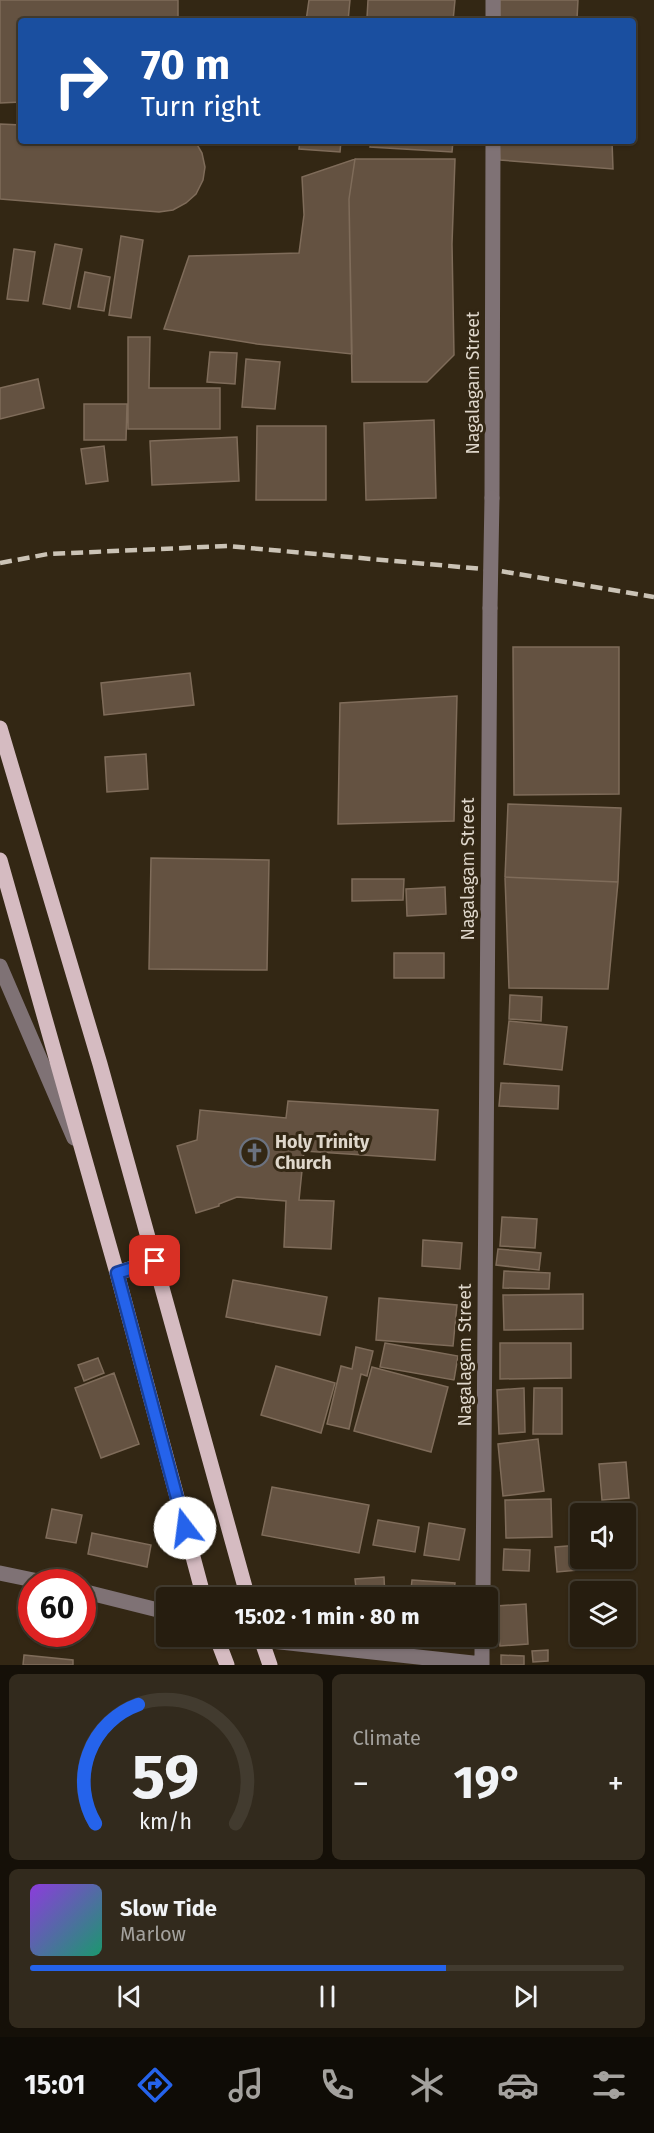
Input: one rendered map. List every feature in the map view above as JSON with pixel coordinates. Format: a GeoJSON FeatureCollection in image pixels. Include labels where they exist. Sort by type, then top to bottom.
{"type":"FeatureCollection","features":[{"type":"Feature","properties":{"kind":"main road"},"geometry":{"type":"LineString","coordinates":[[0,728],[74,972],[245,1587]]}},
{"type":"Feature","properties":{"kind":"main road"},"geometry":{"type":"LineString","coordinates":[[0,860],[117,1273],[201,1587]]}},
{"type":"Feature","properties":{"kind":"main road"},"geometry":{"type":"LineString","coordinates":[[117,1273],[155,1261]]}},
{"type":"Feature","properties":{"kind":"main road"},"geometry":{"type":"LineString","coordinates":[[220,1647],[227,1665]]}},
{"type":"Feature","properties":{"kind":"main road"},"geometry":{"type":"LineString","coordinates":[[262,1647],[270,1665]]}},
{"type":"Feature","properties":{"kind":"street"},"geometry":{"type":"LineString","coordinates":[[493,0],[493,18]]}},
{"type":"Feature","properties":{"kind":"street","name":"Nagalagam Street"},"geometry":{"type":"LineString","coordinates":[[483,1587],[493,144]]}},
{"type":"Feature","properties":{"kind":"street"},"geometry":{"type":"LineString","coordinates":[[0,966],[87,1168]]}},
{"type":"Feature","properties":{"kind":"street"},"geometry":{"type":"LineString","coordinates":[[0,1573],[18,1577]]}},
{"type":"Feature","properties":{"kind":"street"},"geometry":{"type":"LineString","coordinates":[[96,1594],[156,1610]]}},
{"type":"Feature","properties":{"kind":"street"},"geometry":{"type":"LineString","coordinates":[[336,1647],[482,1664],[482,1647]]}},
{"type":"Feature","properties":{"kind":"building"},"geometry":{"type":"Polygon","coordinates":[[[0,0],[178,0],[178,18],[18,18],[18,102],[0,103],[0,0]]]}},
{"type":"Feature","properties":{"kind":"building"},"geometry":{"type":"Polygon","coordinates":[[[309,0],[350,0],[348,18],[306,18],[309,0]]]}},
{"type":"Feature","properties":{"kind":"building"},"geometry":{"type":"Polygon","coordinates":[[[368,0],[455,0],[453,18],[367,18],[368,0]]]}},
{"type":"Feature","properties":{"kind":"building"},"geometry":{"type":"Polygon","coordinates":[[[500,0],[578,0],[577,18],[500,18],[500,0]]]}},
{"type":"Feature","properties":{"kind":"building"},"geometry":{"type":"Polygon","coordinates":[[[0,124],[18,125],[18,144],[197,144],[202,153],[205,167],[203,180],[196,194],[173,210],[159,212],[0,199],[0,124]]]}},
{"type":"Feature","properties":{"kind":"building"},"geometry":{"type":"Polygon","coordinates":[[[300,144],[341,144],[340,152],[299,149],[300,144]]]}},
{"type":"Feature","properties":{"kind":"building"},"geometry":{"type":"Polygon","coordinates":[[[370,144],[453,144],[452,152],[370,147],[370,144]]]}},
{"type":"Feature","properties":{"kind":"building"},"geometry":{"type":"Polygon","coordinates":[[[499,144],[612,144],[613,169],[500,160],[499,144]]]}},
{"type":"Feature","properties":{"kind":"building"},"geometry":{"type":"Polygon","coordinates":[[[355,159],[349,199],[352,354],[257,344],[164,329],[189,256],[299,253],[304,215],[302,177],[355,159]]]}},
{"type":"Feature","properties":{"kind":"building"},"geometry":{"type":"Polygon","coordinates":[[[355,159],[455,159],[452,244],[454,355],[427,382],[352,382],[349,199],[355,159]]]}},
{"type":"Feature","properties":{"kind":"building"},"geometry":{"type":"Polygon","coordinates":[[[121,236],[143,240],[131,318],[109,315],[121,236]]]}},
{"type":"Feature","properties":{"kind":"building"},"geometry":{"type":"Polygon","coordinates":[[[55,244],[82,249],[70,309],[43,304],[55,244]]]}},
{"type":"Feature","properties":{"kind":"building"},"geometry":{"type":"Polygon","coordinates":[[[14,249],[35,252],[28,301],[7,299],[14,249]]]}},
{"type":"Feature","properties":{"kind":"building"},"geometry":{"type":"Polygon","coordinates":[[[85,272],[110,277],[104,311],[78,307],[85,272]]]}},
{"type":"Feature","properties":{"kind":"building"},"geometry":{"type":"Polygon","coordinates":[[[128,337],[150,337],[149,388],[220,388],[220,429],[128,429],[128,337]]]}},
{"type":"Feature","properties":{"kind":"building"},"geometry":{"type":"Polygon","coordinates":[[[210,352],[237,353],[235,384],[207,382],[210,352]]]}},
{"type":"Feature","properties":{"kind":"building"},"geometry":{"type":"Polygon","coordinates":[[[246,359],[280,362],[275,409],[242,407],[246,359]]]}},
{"type":"Feature","properties":{"kind":"building"},"geometry":{"type":"Polygon","coordinates":[[[38,379],[44,408],[0,419],[0,388],[38,379]]]}},
{"type":"Feature","properties":{"kind":"building"},"geometry":{"type":"Polygon","coordinates":[[[84,404],[127,404],[126,440],[84,440],[84,404]]]}},
{"type":"Feature","properties":{"kind":"building"},"geometry":{"type":"Polygon","coordinates":[[[434,420],[436,498],[366,500],[364,423],[434,420]]]}},
{"type":"Feature","properties":{"kind":"building"},"geometry":{"type":"Polygon","coordinates":[[[257,426],[326,426],[326,500],[256,500],[257,426]]]}},
{"type":"Feature","properties":{"kind":"building"},"geometry":{"type":"Polygon","coordinates":[[[237,437],[239,481],[152,485],[150,441],[237,437]]]}},
{"type":"Feature","properties":{"kind":"building"},"geometry":{"type":"Polygon","coordinates":[[[104,446],[108,481],[86,484],[81,449],[104,446]]]}},
{"type":"Feature","properties":{"kind":"building"},"geometry":{"type":"Polygon","coordinates":[[[513,647],[619,647],[619,794],[514,795],[513,647]]]}},
{"type":"Feature","properties":{"kind":"building"},"geometry":{"type":"Polygon","coordinates":[[[190,673],[194,705],[104,715],[101,683],[190,673]]]}},
{"type":"Feature","properties":{"kind":"building"},"geometry":{"type":"Polygon","coordinates":[[[457,696],[454,821],[338,824],[340,703],[457,696]]]}},
{"type":"Feature","properties":{"kind":"building"},"geometry":{"type":"Polygon","coordinates":[[[146,754],[148,789],[107,792],[105,757],[146,754]]]}},
{"type":"Feature","properties":{"kind":"building"},"geometry":{"type":"Polygon","coordinates":[[[508,804],[621,808],[618,882],[505,877],[508,804]]]}},
{"type":"Feature","properties":{"kind":"building"},"geometry":{"type":"Polygon","coordinates":[[[151,858],[269,860],[267,970],[149,969],[151,858]]]}},
{"type":"Feature","properties":{"kind":"building"},"geometry":{"type":"Polygon","coordinates":[[[505,877],[618,882],[608,989],[509,988],[505,877]]]}},
{"type":"Feature","properties":{"kind":"building"},"geometry":{"type":"Polygon","coordinates":[[[352,879],[404,879],[403,900],[352,901],[352,879]]]}},
{"type":"Feature","properties":{"kind":"building"},"geometry":{"type":"Polygon","coordinates":[[[445,887],[446,914],[407,916],[406,889],[445,887]]]}},
{"type":"Feature","properties":{"kind":"building"},"geometry":{"type":"Polygon","coordinates":[[[394,953],[444,953],[444,978],[394,978],[394,953]]]}},
{"type":"Feature","properties":{"kind":"building"},"geometry":{"type":"Polygon","coordinates":[[[510,995],[542,997],[541,1021],[509,1019],[510,995]]]}},
{"type":"Feature","properties":{"kind":"building"},"geometry":{"type":"Polygon","coordinates":[[[509,1021],[567,1027],[562,1070],[504,1064],[509,1021]]]}},
{"type":"Feature","properties":{"kind":"building"},"geometry":{"type":"Polygon","coordinates":[[[501,1083],[559,1086],[558,1109],[499,1106],[501,1083]]]}},
{"type":"Feature","properties":{"kind":"building"},"geometry":{"type":"Polygon","coordinates":[[[288,1101],[438,1110],[435,1160],[304,1151],[299,1200],[334,1201],[331,1249],[284,1247],[286,1201],[237,1197],[219,1206],[196,1213],[177,1146],[197,1140],[200,1110],[286,1118],[288,1101]]]}},
{"type":"Feature","properties":{"kind":"building"},"geometry":{"type":"Polygon","coordinates":[[[502,1217],[537,1219],[535,1248],[500,1246],[502,1217]]]}},
{"type":"Feature","properties":{"kind":"building"},"geometry":{"type":"Polygon","coordinates":[[[423,1240],[462,1243],[460,1269],[422,1266],[423,1240]]]}},
{"type":"Feature","properties":{"kind":"building"},"geometry":{"type":"Polygon","coordinates":[[[498,1249],[541,1253],[539,1270],[496,1265],[498,1249]]]}},
{"type":"Feature","properties":{"kind":"building"},"geometry":{"type":"Polygon","coordinates":[[[504,1271],[550,1273],[549,1289],[503,1288],[504,1271]]]}},
{"type":"Feature","properties":{"kind":"building"},"geometry":{"type":"Polygon","coordinates":[[[233,1280],[327,1297],[320,1335],[226,1317],[233,1280]]]}},
{"type":"Feature","properties":{"kind":"building"},"geometry":{"type":"Polygon","coordinates":[[[583,1294],[583,1329],[504,1330],[503,1295],[583,1294]]]}},
{"type":"Feature","properties":{"kind":"building"},"geometry":{"type":"Polygon","coordinates":[[[379,1298],[457,1305],[453,1346],[376,1340],[379,1298]]]}},
{"type":"Feature","properties":{"kind":"building"},"geometry":{"type":"Polygon","coordinates":[[[385,1343],[458,1356],[454,1380],[380,1367],[385,1343]]]}},
{"type":"Feature","properties":{"kind":"building"},"geometry":{"type":"Polygon","coordinates":[[[500,1343],[571,1343],[571,1378],[500,1379],[500,1343]]]}},
{"type":"Feature","properties":{"kind":"building"},"geometry":{"type":"Polygon","coordinates":[[[356,1347],[373,1351],[367,1376],[361,1374],[349,1429],[327,1424],[341,1366],[352,1369],[356,1347]]]}},
{"type":"Feature","properties":{"kind":"building"},"geometry":{"type":"Polygon","coordinates":[[[98,1358],[104,1373],[84,1381],[78,1365],[98,1358]]]}},
{"type":"Feature","properties":{"kind":"building"},"geometry":{"type":"Polygon","coordinates":[[[276,1366],[335,1383],[321,1433],[261,1415],[276,1366]]]}},
{"type":"Feature","properties":{"kind":"building"},"geometry":{"type":"Polygon","coordinates":[[[372,1367],[448,1387],[431,1452],[354,1431],[372,1367]]]}},
{"type":"Feature","properties":{"kind":"building"},"geometry":{"type":"Polygon","coordinates":[[[114,1373],[139,1444],[101,1458],[75,1388],[114,1373]]]}},
{"type":"Feature","properties":{"kind":"building"},"geometry":{"type":"Polygon","coordinates":[[[524,1388],[525,1432],[499,1434],[497,1390],[524,1388]]]}},
{"type":"Feature","properties":{"kind":"building"},"geometry":{"type":"Polygon","coordinates":[[[534,1388],[562,1388],[562,1434],[533,1434],[534,1388]]]}},
{"type":"Feature","properties":{"kind":"building"},"geometry":{"type":"Polygon","coordinates":[[[538,1439],[544,1491],[503,1496],[498,1444],[538,1439]]]}},
{"type":"Feature","properties":{"kind":"building"},"geometry":{"type":"Polygon","coordinates":[[[626,1462],[629,1498],[602,1500],[599,1464],[626,1462]]]}},
{"type":"Feature","properties":{"kind":"building"},"geometry":{"type":"Polygon","coordinates":[[[272,1487],[369,1505],[359,1553],[262,1535],[272,1487]]]}},
{"type":"Feature","properties":{"kind":"building"},"geometry":{"type":"Polygon","coordinates":[[[551,1499],[552,1537],[506,1538],[505,1500],[551,1499]]]}},
{"type":"Feature","properties":{"kind":"building"},"geometry":{"type":"Polygon","coordinates":[[[52,1509],[82,1515],[76,1543],[46,1538],[52,1509]]]}},
{"type":"Feature","properties":{"kind":"building"},"geometry":{"type":"Polygon","coordinates":[[[378,1520],[419,1527],[415,1552],[373,1545],[378,1520]]]}},
{"type":"Feature","properties":{"kind":"building"},"geometry":{"type":"Polygon","coordinates":[[[429,1523],[465,1529],[459,1560],[424,1555],[429,1523]]]}},
{"type":"Feature","properties":{"kind":"building"},"geometry":{"type":"Polygon","coordinates":[[[92,1533],[151,1545],[147,1567],[88,1554],[92,1533]]]}},
{"type":"Feature","properties":{"kind":"building"},"geometry":{"type":"Polygon","coordinates":[[[570,1546],[570,1569],[589,1569],[557,1572],[555,1547],[570,1546]]]}},
{"type":"Feature","properties":{"kind":"building"},"geometry":{"type":"Polygon","coordinates":[[[504,1549],[530,1550],[529,1571],[503,1570],[504,1549]]]}},
{"type":"Feature","properties":{"kind":"building"},"geometry":{"type":"Polygon","coordinates":[[[384,1577],[384,1587],[356,1587],[355,1579],[384,1577]]]}},
{"type":"Feature","properties":{"kind":"building"},"geometry":{"type":"Polygon","coordinates":[[[412,1580],[455,1583],[454,1587],[411,1587],[412,1580]]]}},
{"type":"Feature","properties":{"kind":"building"},"geometry":{"type":"Polygon","coordinates":[[[526,1604],[528,1644],[500,1646],[498,1606],[526,1604]]]}},
{"type":"Feature","properties":{"kind":"building"},"geometry":{"type":"Polygon","coordinates":[[[548,1650],[548,1661],[533,1662],[532,1651],[548,1650]]]}},
{"type":"Feature","properties":{"kind":"building"},"geometry":{"type":"Polygon","coordinates":[[[24,1655],[73,1660],[73,1665],[23,1665],[24,1655]]]}},
{"type":"Feature","properties":{"kind":"building"},"geometry":{"type":"Polygon","coordinates":[[[501,1655],[524,1656],[524,1665],[501,1665],[501,1655]]]}},
{"type":"Feature","properties":{"kind":"railway"},"geometry":{"type":"LineString","coordinates":[[0,563],[48,554],[227,546],[494,570],[654,597]]}},
{"type":"Feature","properties":{"kind":"place","name":"Holy Trinity Church"},"geometry":{"type":"Point","coordinates":[254,1152]}},
{"type":"Feature","properties":{"kind":"route"},"geometry":{"type":"LineString","coordinates":[[155,1261],[117,1273],[185,1528]]}}]}
